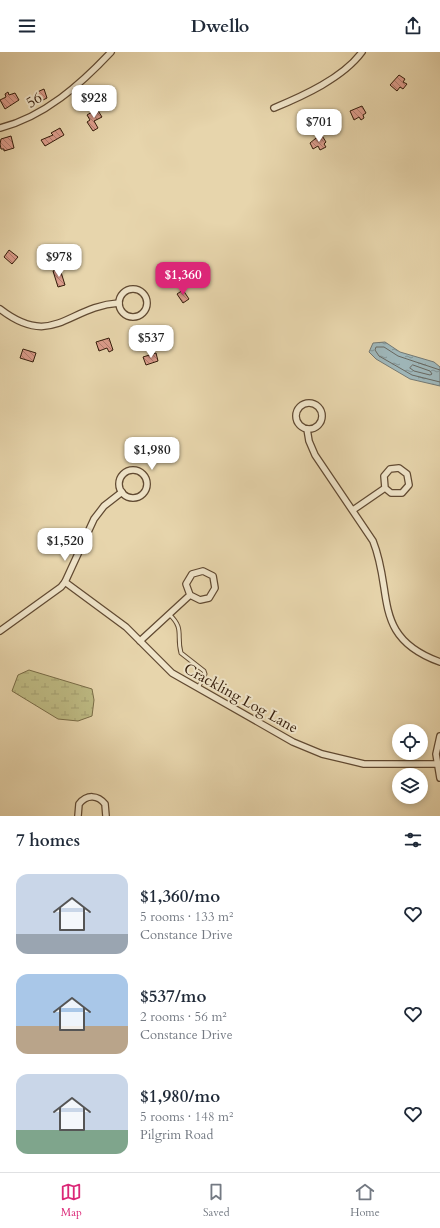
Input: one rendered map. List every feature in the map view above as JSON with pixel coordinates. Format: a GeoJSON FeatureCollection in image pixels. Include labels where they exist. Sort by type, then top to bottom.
{"type":"FeatureCollection","features":[{"type":"Feature","properties":{"kind":"street","name":"56"},"geometry":{"type":"LineString","coordinates":[[0,128],[28,118],[60,98],[89,75],[111,52]]}},
{"type":"Feature","properties":{"kind":"street"},"geometry":{"type":"LineString","coordinates":[[274,108],[295,99],[341,73],[353,63],[362,52]]}},
{"type":"Feature","properties":{"kind":"street"},"geometry":{"type":"LineString","coordinates":[[133,289],[142,292],[148,303],[147,309],[143,314],[132,318],[121,312],[119,303],[122,294],[133,289]]}},
{"type":"Feature","properties":{"kind":"street"},"geometry":{"type":"LineString","coordinates":[[0,309],[24,324],[47,326],[69,320],[102,305],[119,303]]}},
{"type":"Feature","properties":{"kind":"street"},"geometry":{"type":"LineString","coordinates":[[312,403],[319,407],[322,417],[317,426],[307,429],[299,425],[296,420],[296,414],[298,408],[303,404],[312,403]]}},
{"type":"Feature","properties":{"kind":"street"},"geometry":{"type":"LineString","coordinates":[[307,429],[309,441],[315,455],[353,510],[376,548],[386,604],[395,629],[413,649],[440,662]]}},
{"type":"Feature","properties":{"kind":"street"},"geometry":{"type":"LineString","coordinates":[[399,468],[408,474],[409,485],[402,493],[391,493],[384,488],[383,479],[390,469],[399,468]]}},
{"type":"Feature","properties":{"kind":"street"},"geometry":{"type":"LineString","coordinates":[[138,470],[145,476],[147,487],[140,496],[128,497],[122,492],[120,480],[127,471],[138,470]]}},
{"type":"Feature","properties":{"kind":"street"},"geometry":{"type":"LineString","coordinates":[[353,510],[384,488]]}},
{"type":"Feature","properties":{"kind":"street"},"geometry":{"type":"LineString","coordinates":[[0,632],[57,591],[66,582],[94,519],[104,506],[122,492]]}},
{"type":"Feature","properties":{"kind":"street"},"geometry":{"type":"LineString","coordinates":[[203,571],[213,576],[215,588],[209,598],[197,600],[190,595],[186,584],[192,574],[203,571]]}},
{"type":"Feature","properties":{"kind":"street","name":"Crackling Log Lane"},"geometry":{"type":"LineString","coordinates":[[66,582],[121,623],[165,667],[198,688],[293,742],[322,754],[348,761],[375,765],[437,764]]}},
{"type":"Feature","properties":{"kind":"street"},"geometry":{"type":"LineString","coordinates":[[140,641],[190,595]]}},
{"type":"Feature","properties":{"kind":"street"},"geometry":{"type":"LineString","coordinates":[[440,736],[437,764],[440,778]]}},
{"type":"Feature","properties":{"kind":"street"},"geometry":{"type":"LineString","coordinates":[[78,816],[79,804],[86,798],[92,796],[98,798],[105,804],[106,816]]}},
{"type":"Feature","properties":{"kind":"lane"},"geometry":{"type":"LineString","coordinates":[[169,614],[176,620],[180,631],[181,653],[204,671],[205,674],[198,688]]}},
{"type":"Feature","properties":{"kind":"green space"},"geometry":{"type":"Polygon","coordinates":[[[29,670],[92,689],[94,700],[92,716],[78,721],[58,719],[12,691],[18,675],[29,670]]]}},
{"type":"Feature","properties":{"kind":"water"},"geometry":{"type":"Polygon","coordinates":[[[385,342],[400,352],[434,362],[440,367],[440,386],[410,379],[376,359],[369,352],[373,343],[385,342]]]}},
{"type":"Feature","properties":{"kind":"building"},"geometry":{"type":"Polygon","coordinates":[[[399,75],[405,79],[403,82],[407,84],[403,89],[400,87],[397,91],[390,85],[399,75]]]}},
{"type":"Feature","properties":{"kind":"building"},"geometry":{"type":"Polygon","coordinates":[[[44,89],[47,98],[39,102],[35,93],[44,89]]]}},
{"type":"Feature","properties":{"kind":"building"},"geometry":{"type":"Polygon","coordinates":[[[8,92],[9,95],[15,93],[19,100],[5,109],[0,100],[6,97],[5,94],[8,92]]]}},
{"type":"Feature","properties":{"kind":"building"},"geometry":{"type":"Polygon","coordinates":[[[362,106],[366,113],[363,115],[364,118],[361,120],[359,117],[354,120],[350,111],[362,106]]]}},
{"type":"Feature","properties":{"kind":"building"},"geometry":{"type":"Polygon","coordinates":[[[97,109],[102,117],[94,121],[98,128],[93,131],[87,122],[90,120],[87,115],[97,109]]]}},
{"type":"Feature","properties":{"kind":"building"},"geometry":{"type":"Polygon","coordinates":[[[60,128],[64,135],[45,146],[41,140],[53,135],[51,133],[60,128]]]}},
{"type":"Feature","properties":{"kind":"building"},"geometry":{"type":"Polygon","coordinates":[[[321,134],[326,142],[324,144],[326,147],[320,150],[318,146],[313,149],[310,143],[321,134]]]}},
{"type":"Feature","properties":{"kind":"building"},"geometry":{"type":"Polygon","coordinates":[[[11,136],[14,148],[4,151],[4,149],[1,149],[1,139],[11,136]]]}},
{"type":"Feature","properties":{"kind":"building"},"geometry":{"type":"Polygon","coordinates":[[[9,250],[18,257],[12,264],[4,257],[9,250]]]}},
{"type":"Feature","properties":{"kind":"building"},"geometry":{"type":"Polygon","coordinates":[[[60,269],[65,285],[58,287],[53,271],[60,269]]]}},
{"type":"Feature","properties":{"kind":"building"},"geometry":{"type":"Polygon","coordinates":[[[183,290],[189,299],[183,303],[177,294],[183,290]]]}},
{"type":"Feature","properties":{"kind":"building"},"geometry":{"type":"Polygon","coordinates":[[[109,338],[113,350],[109,352],[107,348],[99,351],[96,342],[109,338]]]}},
{"type":"Feature","properties":{"kind":"building"},"geometry":{"type":"Polygon","coordinates":[[[23,349],[36,353],[33,362],[20,358],[23,349]]]}},
{"type":"Feature","properties":{"kind":"building"},"geometry":{"type":"Polygon","coordinates":[[[156,353],[158,361],[146,365],[143,357],[156,353]]]}}]}
